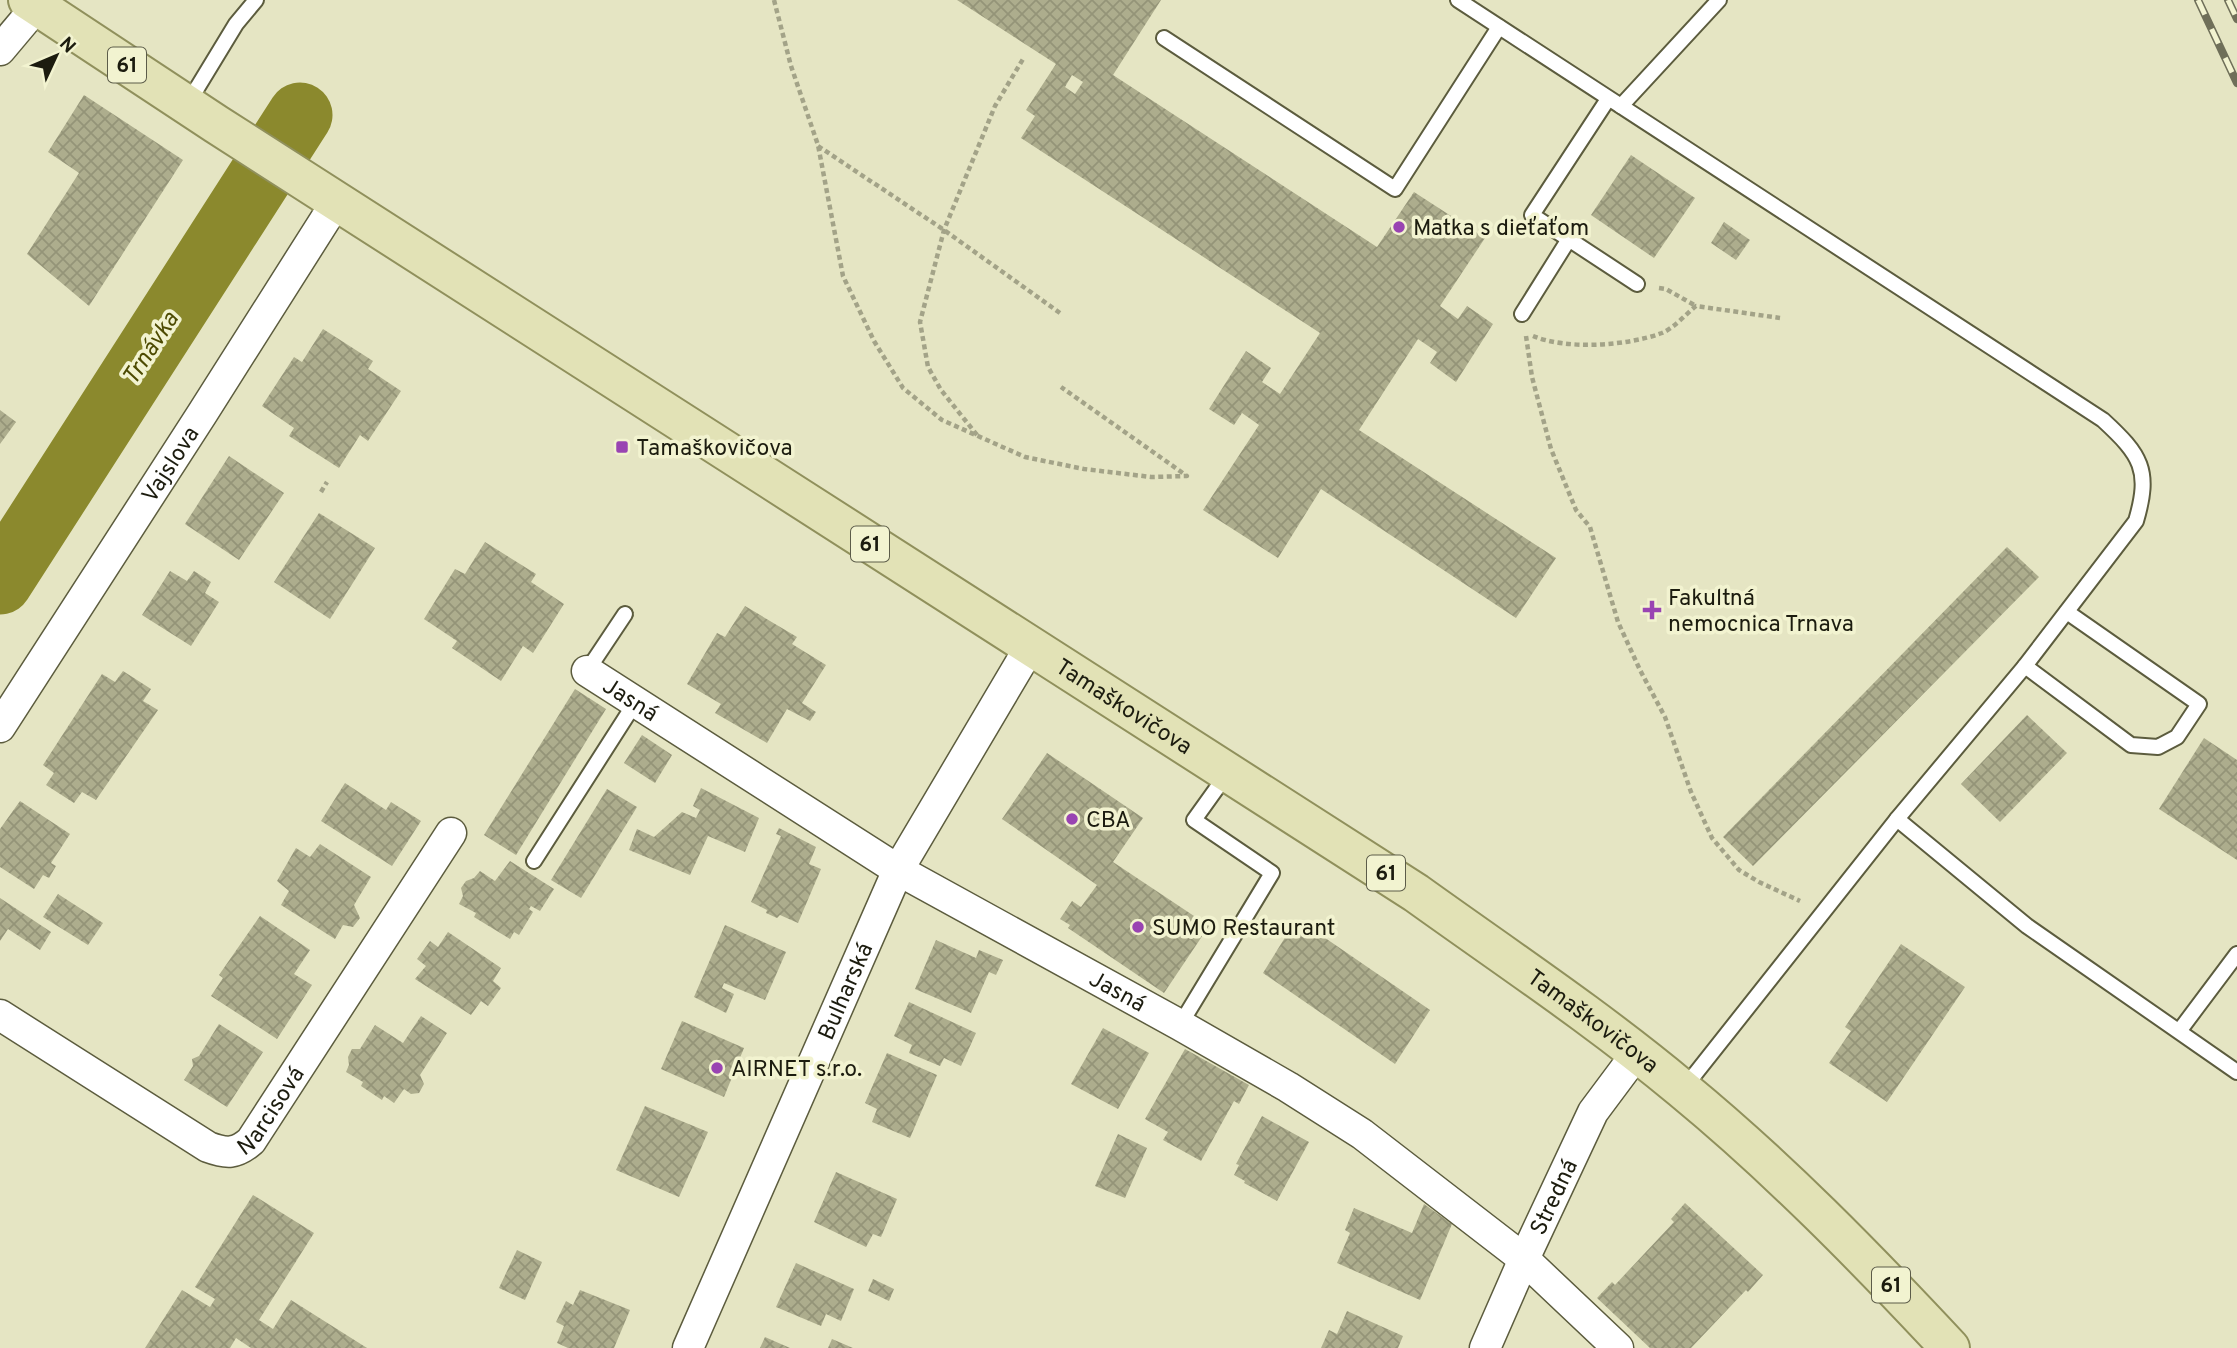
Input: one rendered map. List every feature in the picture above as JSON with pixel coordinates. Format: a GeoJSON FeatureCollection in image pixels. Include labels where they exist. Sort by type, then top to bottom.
{"type":"FeatureCollection","features":[{"type":"Feature","properties":{"kind":"main road","name":"Tamaškovičova"},"geometry":{"type":"LineString","coordinates":[[32,3],[1416,893],[1565,998],[1683,1090],[1781,1175],[1868,1260],[1950,1348]]}},
{"type":"Feature","properties":{"kind":"street"},"geometry":{"type":"LineString","coordinates":[[0,50],[32,3]]}},
{"type":"Feature","properties":{"kind":"street","name":"Vajslova"},"geometry":{"type":"LineString","coordinates":[[0,726],[202,414],[329,195]]}},
{"type":"Feature","properties":{"kind":"street","name":"Bulharská"},"geometry":{"type":"LineString","coordinates":[[688,1348],[898,870],[1030,647]]}},
{"type":"Feature","properties":{"kind":"street","name":"Jasná"},"geometry":{"type":"LineString","coordinates":[[587,671],[898,870],[1180,1025],[1288,1087],[1362,1134],[1524,1259],[1618,1348]]}},
{"type":"Feature","properties":{"kind":"street","name":"Narcisová"},"geometry":{"type":"LineString","coordinates":[[0,1015],[208,1147],[224,1153],[239,1151],[251,1141],[451,833]]}},
{"type":"Feature","properties":{"kind":"street","name":"Stredná"},"geometry":{"type":"LineString","coordinates":[[1485,1348],[1593,1112],[1637,1053]]}},
{"type":"Feature","properties":{"kind":"lane"},"geometry":{"type":"LineString","coordinates":[[201,114],[236,24],[256,0]]}},
{"type":"Feature","properties":{"kind":"lane"},"geometry":{"type":"LineString","coordinates":[[1458,0],[2103,420],[2127,443],[2143,472],[2143,497],[2136,521],[2025,666],[1897,819],[1683,1090]]}},
{"type":"Feature","properties":{"kind":"lane"},"geometry":{"type":"LineString","coordinates":[[1637,284],[1532,215],[1614,103],[1719,0]]}},
{"type":"Feature","properties":{"kind":"lane"},"geometry":{"type":"LineString","coordinates":[[1164,38],[1395,189],[1499,27]]}},
{"type":"Feature","properties":{"kind":"lane"},"geometry":{"type":"LineString","coordinates":[[1522,314],[1569,239]]}},
{"type":"Feature","properties":{"kind":"lane"},"geometry":{"type":"LineString","coordinates":[[2025,666],[2131,745],[2158,747],[2178,737],[2199,704],[2067,612]]}},
{"type":"Feature","properties":{"kind":"lane"},"geometry":{"type":"LineString","coordinates":[[587,671],[625,614]]}},
{"type":"Feature","properties":{"kind":"lane"},"geometry":{"type":"LineString","coordinates":[[534,861],[635,703]]}},
{"type":"Feature","properties":{"kind":"lane"},"geometry":{"type":"LineString","coordinates":[[1180,1025],[1272,873],[1194,820],[1228,772]]}},
{"type":"Feature","properties":{"kind":"lane"},"geometry":{"type":"LineString","coordinates":[[1897,819],[2027,926],[2237,1072]]}},
{"type":"Feature","properties":{"kind":"lane"},"geometry":{"type":"LineString","coordinates":[[2180,1030],[2237,954]]}},
{"type":"Feature","properties":{"kind":"path"},"geometry":{"type":"LineString","coordinates":[[774,0],[791,66],[817,145],[843,276],[874,341],[904,388],[942,420],[1025,457],[1084,470],[1151,477],[1187,476],[1061,387]]}},
{"type":"Feature","properties":{"kind":"path"},"geometry":{"type":"LineString","coordinates":[[978,436],[941,390],[928,367],[920,323],[944,230],[995,106],[1023,59]]}},
{"type":"Feature","properties":{"kind":"path"},"geometry":{"type":"LineString","coordinates":[[817,145],[944,230],[1060,313]]}},
{"type":"Feature","properties":{"kind":"path"},"geometry":{"type":"LineString","coordinates":[[1637,284],[1666,289],[1696,306],[1780,318]]}},
{"type":"Feature","properties":{"kind":"path"},"geometry":{"type":"LineString","coordinates":[[1696,306],[1664,332],[1611,344],[1550,343],[1526,333],[1532,377],[1550,449],[1576,510],[1590,527],[1618,622],[1665,717],[1691,792],[1712,838],[1739,870],[1821,915]]}},
{"type":"Feature","properties":{"kind":"path"},"geometry":{"type":"LineString","coordinates":[[321,492],[327,482]]}},
{"type":"Feature","properties":{"kind":"building"},"geometry":{"type":"Polygon","coordinates":[[[957,0],[1161,0],[1113,75],[1377,247],[1414,192],[1485,238],[1440,306],[1458,319],[1467,306],[1493,324],[1456,382],[1430,363],[1437,352],[1418,339],[1359,430],[1556,558],[1516,618],[1321,489],[1278,558],[1203,510],[1259,425],[1242,413],[1234,425],[1209,409],[1246,351],[1271,368],[1262,382],[1280,394],[1320,333],[1021,138],[1035,116],[1026,110],[1056,64],[957,0]],[[1072,75],[1065,87],[1075,94],[1083,82],[1072,75]]]}},
{"type":"Feature","properties":{"kind":"building"},"geometry":{"type":"Polygon","coordinates":[[[84,95],[183,160],[89,306],[27,254],[79,173],[48,152],[84,95]]]}},
{"type":"Feature","properties":{"kind":"building"},"geometry":{"type":"Polygon","coordinates":[[[1631,155],[1695,198],[1654,258],[1591,215],[1631,155]]]}},
{"type":"Feature","properties":{"kind":"building"},"geometry":{"type":"Polygon","coordinates":[[[1724,222],[1750,240],[1736,260],[1711,243],[1724,222]]]}},
{"type":"Feature","properties":{"kind":"building"},"geometry":{"type":"Polygon","coordinates":[[[323,329],[373,361],[368,369],[401,391],[368,441],[360,435],[339,468],[289,436],[294,428],[262,406],[294,357],[302,362],[323,329]]]}},
{"type":"Feature","properties":{"kind":"building"},"geometry":{"type":"Polygon","coordinates":[[[0,410],[16,422],[0,444],[0,410]]]}},
{"type":"Feature","properties":{"kind":"building"},"geometry":{"type":"Polygon","coordinates":[[[229,456],[284,493],[239,560],[185,524],[229,456]]]}},
{"type":"Feature","properties":{"kind":"building"},"geometry":{"type":"Polygon","coordinates":[[[319,513],[375,548],[330,619],[274,582],[319,513]]]}},
{"type":"Feature","properties":{"kind":"building"},"geometry":{"type":"Polygon","coordinates":[[[485,542],[536,574],[531,582],[564,604],[533,653],[523,646],[501,681],[452,648],[457,641],[424,619],[455,569],[465,574],[485,542]]]}},
{"type":"Feature","properties":{"kind":"building"},"geometry":{"type":"Polygon","coordinates":[[[2007,547],[2039,577],[1753,866],[1723,837],[2007,547]]]}},
{"type":"Feature","properties":{"kind":"building"},"geometry":{"type":"Polygon","coordinates":[[[170,571],[187,581],[194,571],[211,582],[205,593],[219,602],[191,646],[142,615],[170,571]]]}},
{"type":"Feature","properties":{"kind":"building"},"geometry":{"type":"Polygon","coordinates":[[[745,606],[797,637],[792,644],[826,665],[802,703],[816,712],[810,721],[787,709],[767,743],[715,713],[721,704],[687,684],[717,633],[725,637],[745,606]]]}},
{"type":"Feature","properties":{"kind":"building"},"geometry":{"type":"Polygon","coordinates":[[[123,671],[151,689],[143,701],[158,710],[96,800],[82,792],[74,803],[46,785],[54,773],[43,765],[102,674],[115,682],[123,671]]]}},
{"type":"Feature","properties":{"kind":"building"},"geometry":{"type":"Polygon","coordinates":[[[575,689],[606,709],[516,855],[484,835],[575,689]]]}},
{"type":"Feature","properties":{"kind":"building"},"geometry":{"type":"Polygon","coordinates":[[[2027,715],[2067,753],[2000,822],[1961,784],[2027,715]]]}},
{"type":"Feature","properties":{"kind":"building"},"geometry":{"type":"Polygon","coordinates":[[[642,735],[672,755],[655,783],[624,763],[642,735]]]}},
{"type":"Feature","properties":{"kind":"building"},"geometry":{"type":"Polygon","coordinates":[[[2204,738],[2237,760],[2237,860],[2159,809],[2204,738]]]}},
{"type":"Feature","properties":{"kind":"building"},"geometry":{"type":"Polygon","coordinates":[[[1047,753],[1143,818],[1113,862],[1209,926],[1164,993],[1068,928],[1070,925],[1060,919],[1072,901],[1081,907],[1097,885],[1002,819],[1047,753]]]}},
{"type":"Feature","properties":{"kind":"building"},"geometry":{"type":"Polygon","coordinates":[[[345,783],[386,810],[391,802],[421,821],[392,866],[321,821],[345,783]]]}},
{"type":"Feature","properties":{"kind":"building"},"geometry":{"type":"Polygon","coordinates":[[[701,788],[759,818],[745,852],[708,836],[690,875],[629,850],[637,829],[654,837],[682,812],[696,818],[700,810],[693,806],[701,788]]]}},
{"type":"Feature","properties":{"kind":"building"},"geometry":{"type":"Polygon","coordinates":[[[607,789],[637,807],[581,898],[551,880],[607,789]]]}},
{"type":"Feature","properties":{"kind":"building"},"geometry":{"type":"Polygon","coordinates":[[[20,801],[70,834],[51,863],[56,866],[49,878],[43,875],[34,889],[0,867],[0,829],[20,801]]]}},
{"type":"Feature","properties":{"kind":"building"},"geometry":{"type":"Polygon","coordinates":[[[779,828],[816,847],[809,864],[821,869],[798,923],[780,915],[777,918],[751,902],[781,836],[776,834],[779,828]]]}},
{"type":"Feature","properties":{"kind":"building"},"geometry":{"type":"Polygon","coordinates":[[[320,844],[371,877],[354,905],[360,918],[353,927],[343,925],[335,939],[281,905],[289,891],[277,881],[296,848],[310,857],[320,844]]]}},
{"type":"Feature","properties":{"kind":"building"},"geometry":{"type":"Polygon","coordinates":[[[510,861],[554,889],[540,911],[531,906],[529,909],[533,912],[519,935],[514,932],[510,939],[474,917],[476,913],[459,904],[463,896],[461,888],[466,881],[474,878],[480,871],[495,881],[510,861]]]}},
{"type":"Feature","properties":{"kind":"building"},"geometry":{"type":"Polygon","coordinates":[[[58,894],[103,923],[88,945],[43,917],[58,894]]]}},
{"type":"Feature","properties":{"kind":"building"},"geometry":{"type":"Polygon","coordinates":[[[0,898],[51,932],[40,950],[8,929],[0,941],[0,898]]]}},
{"type":"Feature","properties":{"kind":"building"},"geometry":{"type":"Polygon","coordinates":[[[260,916],[310,950],[294,974],[312,985],[277,1039],[211,996],[223,978],[219,975],[260,916]]]}},
{"type":"Feature","properties":{"kind":"building"},"geometry":{"type":"Polygon","coordinates":[[[1299,920],[1430,1010],[1395,1064],[1263,973],[1294,923],[1299,920]]]}},
{"type":"Feature","properties":{"kind":"building"},"geometry":{"type":"Polygon","coordinates":[[[725,925],[786,952],[765,1000],[724,983],[722,988],[734,994],[726,1013],[694,997],[725,925]]]}},
{"type":"Feature","properties":{"kind":"building"},"geometry":{"type":"Polygon","coordinates":[[[448,932],[501,968],[493,981],[501,988],[488,1006],[481,1001],[471,1015],[415,979],[426,966],[417,959],[430,941],[438,947],[448,932]]]}},
{"type":"Feature","properties":{"kind":"building"},"geometry":{"type":"Polygon","coordinates":[[[936,940],[976,958],[979,950],[1003,960],[996,975],[989,972],[971,1013],[915,989],[936,940]]]}},
{"type":"Feature","properties":{"kind":"building"},"geometry":{"type":"Polygon","coordinates":[[[1901,944],[1965,987],[1887,1102],[1829,1063],[1851,1031],[1845,1027],[1901,944]]]}},
{"type":"Feature","properties":{"kind":"building"},"geometry":{"type":"Polygon","coordinates":[[[909,1002],[976,1033],[961,1066],[944,1058],[940,1066],[909,1053],[912,1045],[894,1036],[909,1002]]]}},
{"type":"Feature","properties":{"kind":"building"},"geometry":{"type":"Polygon","coordinates":[[[421,1016],[447,1033],[420,1075],[424,1084],[419,1093],[411,1094],[404,1089],[394,1103],[384,1096],[382,1100],[361,1086],[363,1082],[346,1072],[352,1049],[360,1049],[375,1025],[403,1043],[421,1016]]]}},
{"type":"Feature","properties":{"kind":"building"},"geometry":{"type":"Polygon","coordinates":[[[682,1021],[744,1048],[724,1097],[661,1069],[682,1021]]]}},
{"type":"Feature","properties":{"kind":"building"},"geometry":{"type":"Polygon","coordinates":[[[219,1024],[263,1052],[227,1107],[184,1080],[193,1066],[192,1059],[199,1056],[219,1024]]]}},
{"type":"Feature","properties":{"kind":"building"},"geometry":{"type":"Polygon","coordinates":[[[1103,1028],[1149,1053],[1118,1109],[1071,1084],[1103,1028]]]}},
{"type":"Feature","properties":{"kind":"building"},"geometry":{"type":"Polygon","coordinates":[[[1185,1049],[1249,1085],[1239,1104],[1234,1101],[1201,1161],[1163,1140],[1168,1132],[1145,1119],[1185,1049]]]}},
{"type":"Feature","properties":{"kind":"building"},"geometry":{"type":"Polygon","coordinates":[[[887,1053],[937,1075],[910,1138],[872,1122],[877,1109],[865,1103],[887,1053]]]}},
{"type":"Feature","properties":{"kind":"building"},"geometry":{"type":"Polygon","coordinates":[[[645,1106],[708,1132],[679,1197],[616,1170],[645,1106]]]}},
{"type":"Feature","properties":{"kind":"building"},"geometry":{"type":"Polygon","coordinates":[[[1262,1116],[1309,1142],[1277,1201],[1234,1175],[1239,1165],[1236,1164],[1262,1116]]]}},
{"type":"Feature","properties":{"kind":"building"},"geometry":{"type":"Polygon","coordinates":[[[1118,1134],[1147,1148],[1125,1198],[1095,1186],[1118,1134]]]}},
{"type":"Feature","properties":{"kind":"building"},"geometry":{"type":"Polygon","coordinates":[[[836,1172],[897,1199],[881,1237],[873,1234],[866,1247],[814,1222],[836,1172]]]}},
{"type":"Feature","properties":{"kind":"building"},"geometry":{"type":"Polygon","coordinates":[[[253,1195],[314,1233],[259,1320],[273,1329],[291,1300],[367,1348],[251,1348],[236,1338],[230,1348],[145,1348],[182,1290],[210,1307],[215,1299],[195,1287],[253,1195]]]}},
{"type":"Feature","properties":{"kind":"building"},"geometry":{"type":"Polygon","coordinates":[[[1685,1203],[1763,1275],[1691,1348],[1650,1348],[1597,1298],[1612,1282],[1615,1285],[1674,1222],[1671,1219],[1685,1203]]]}},
{"type":"Feature","properties":{"kind":"building"},"geometry":{"type":"Polygon","coordinates":[[[1424,1204],[1452,1224],[1420,1300],[1337,1263],[1350,1233],[1345,1230],[1354,1208],[1412,1233],[1424,1204]]]}},
{"type":"Feature","properties":{"kind":"building"},"geometry":{"type":"Polygon","coordinates":[[[517,1250],[542,1262],[525,1300],[499,1288],[517,1250]]]}},
{"type":"Feature","properties":{"kind":"building"},"geometry":{"type":"Polygon","coordinates":[[[796,1263],[854,1289],[841,1321],[826,1314],[821,1326],[776,1307],[796,1263]]]}},
{"type":"Feature","properties":{"kind":"building"},"geometry":{"type":"Polygon","coordinates":[[[873,1279],[894,1289],[889,1301],[868,1291],[873,1279]]]}},
{"type":"Feature","properties":{"kind":"building"},"geometry":{"type":"Polygon","coordinates":[[[580,1290],[630,1310],[614,1348],[568,1348],[557,1343],[564,1326],[556,1322],[566,1301],[573,1305],[580,1290]]]}},
{"type":"Feature","properties":{"kind":"building"},"geometry":{"type":"Polygon","coordinates":[[[1347,1311],[1403,1336],[1398,1348],[1321,1348],[1329,1330],[1337,1334],[1347,1311]]]}},
{"type":"Feature","properties":{"kind":"building"},"geometry":{"type":"Polygon","coordinates":[[[765,1337],[790,1348],[760,1348],[765,1337]]]}},
{"type":"Feature","properties":{"kind":"building"},"geometry":{"type":"Polygon","coordinates":[[[832,1339],[853,1348],[828,1348],[832,1339]]]}},
{"type":"Feature","properties":{"kind":"waterway","name":"Trnávka"},"geometry":{"type":"LineString","coordinates":[[0,582],[300,115]]}},
{"type":"Feature","properties":{"kind":"railway"},"geometry":{"type":"LineString","coordinates":[[2198,0],[2237,83]]}},
{"type":"Feature","properties":{"kind":"railway"},"geometry":{"type":"LineString","coordinates":[[2228,0],[2237,19]]}},
{"type":"Feature","properties":{"kind":"place","name":"Matka s dieťaťom"},"geometry":{"type":"Point","coordinates":[1399,227]}},
{"type":"Feature","properties":{"kind":"place","name":"Tamaškovičova"},"geometry":{"type":"Point","coordinates":[622,447]}},
{"type":"Feature","properties":{"kind":"place","name":"Fakultná nemocnica Trnava"},"geometry":{"type":"Point","coordinates":[1652,610]}},
{"type":"Feature","properties":{"kind":"place","name":"CBA"},"geometry":{"type":"Point","coordinates":[1072,819]}},
{"type":"Feature","properties":{"kind":"place","name":"SUMO Restaurant"},"geometry":{"type":"Point","coordinates":[1138,927]}},
{"type":"Feature","properties":{"kind":"place","name":"AIRNET s.r.o."},"geometry":{"type":"Point","coordinates":[717,1068]}}]}
